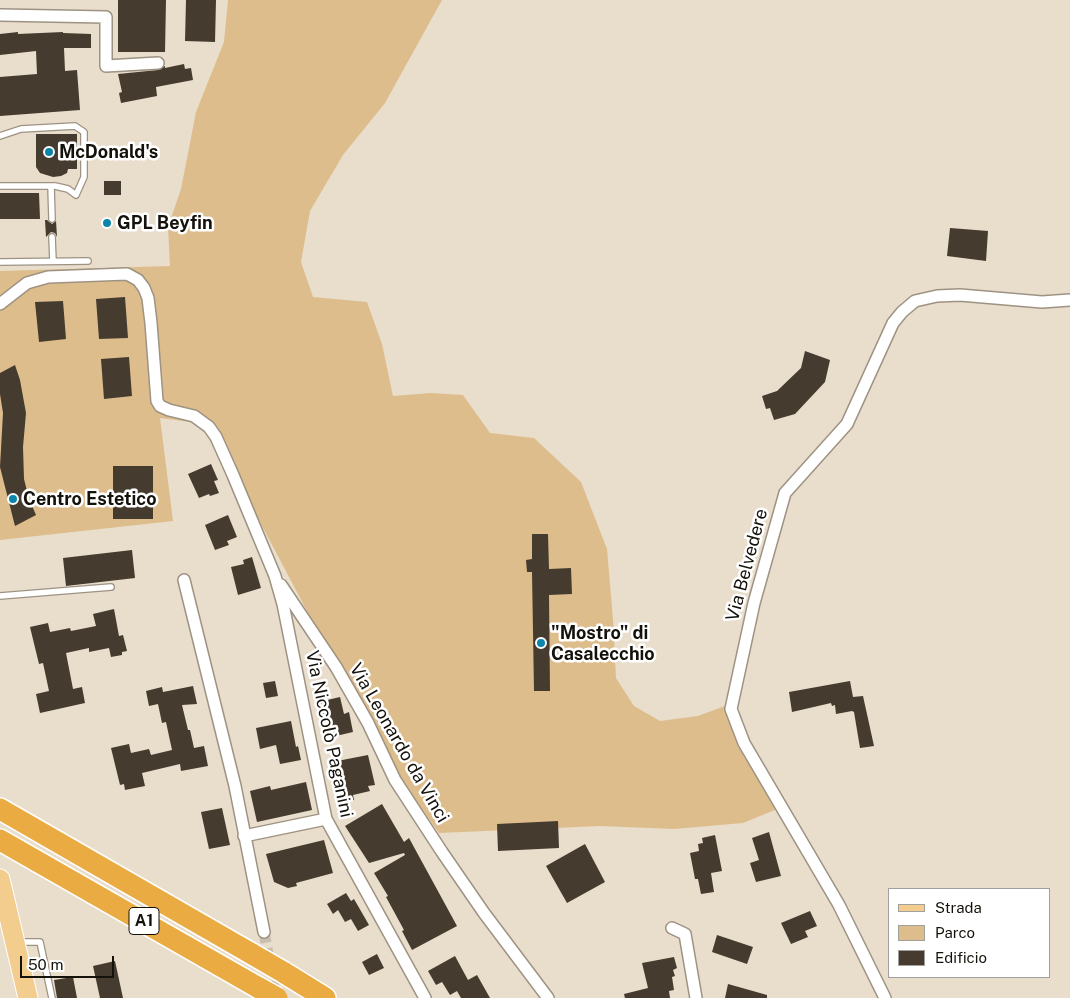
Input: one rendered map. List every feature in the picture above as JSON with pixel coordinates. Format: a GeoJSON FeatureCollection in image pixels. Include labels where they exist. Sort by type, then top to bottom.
{"type":"FeatureCollection","features":[{"type":"Feature","properties":{"kind":"highway","name":"A1"},"geometry":{"type":"LineString","coordinates":[[0,809],[325,998]]}},
{"type":"Feature","properties":{"kind":"highway","name":"A1"},"geometry":{"type":"LineString","coordinates":[[0,840],[268,993]]}},
{"type":"Feature","properties":{"kind":"main road"},"geometry":{"type":"LineString","coordinates":[[0,879],[28,998]]}},
{"type":"Feature","properties":{"kind":"street"},"geometry":{"type":"LineString","coordinates":[[0,15],[106,17],[106,66],[158,63]]}},
{"type":"Feature","properties":{"kind":"street","name":"Via Leonardo da Vinci"},"geometry":{"type":"LineString","coordinates":[[2,301],[27,283],[39,278],[127,274],[138,280],[148,298],[152,323],[157,401],[160,406],[194,416],[210,427],[233,475],[275,576],[283,604]]}},
{"type":"Feature","properties":{"kind":"street","name":"Via Belvedere"},"geometry":{"type":"LineString","coordinates":[[885,998],[839,905],[744,743],[731,709],[754,603],[785,493],[847,424],[893,323],[902,312],[915,301],[937,296],[1042,302],[1070,300]]}},
{"type":"Feature","properties":{"kind":"street","name":"Via Leonardo da Vinci"},"geometry":{"type":"LineString","coordinates":[[275,576],[336,667],[368,723],[395,780],[484,913],[548,998]]}},
{"type":"Feature","properties":{"kind":"street"},"geometry":{"type":"LineString","coordinates":[[184,580],[235,786],[264,932]]}},
{"type":"Feature","properties":{"kind":"street","name":"Via Niccolò Paganini"},"geometry":{"type":"LineString","coordinates":[[283,604],[326,819],[426,998]]}},
{"type":"Feature","properties":{"kind":"street"},"geometry":{"type":"LineString","coordinates":[[244,836],[326,819]]}},
{"type":"Feature","properties":{"kind":"street"},"geometry":{"type":"LineString","coordinates":[[672,928],[685,934],[696,998]]}},
{"type":"Feature","properties":{"kind":"lane"},"geometry":{"type":"LineString","coordinates":[[0,136],[15,130],[75,126],[84,132],[84,177],[76,194],[68,189],[51,186],[0,186]]}},
{"type":"Feature","properties":{"kind":"lane"},"geometry":{"type":"LineString","coordinates":[[51,186],[52,219]]}},
{"type":"Feature","properties":{"kind":"lane"},"geometry":{"type":"LineString","coordinates":[[52,237],[53,261]]}},
{"type":"Feature","properties":{"kind":"lane"},"geometry":{"type":"LineString","coordinates":[[0,262],[88,260]]}},
{"type":"Feature","properties":{"kind":"lane"},"geometry":{"type":"LineString","coordinates":[[0,596],[112,587]]}},
{"type":"Feature","properties":{"kind":"lane"},"geometry":{"type":"LineString","coordinates":[[15,942],[40,942],[52,998]]}},
{"type":"Feature","properties":{"kind":"green space"},"geometry":{"type":"Polygon","coordinates":[[[228,0],[442,0],[385,103],[343,155],[310,211],[301,262],[313,297],[367,302],[382,344],[393,396],[431,393],[463,395],[490,433],[534,438],[581,482],[607,549],[616,678],[634,706],[660,721],[698,716],[730,704],[782,807],[743,823],[674,829],[600,826],[439,833],[381,751],[261,524],[219,436],[191,422],[160,418],[173,521],[0,540],[0,271],[170,266],[168,227],[181,189],[196,112],[224,42],[228,0]]]}},
{"type":"Feature","properties":{"kind":"building"},"geometry":{"type":"Polygon","coordinates":[[[118,0],[166,0],[165,52],[118,52],[118,0]]]}},
{"type":"Feature","properties":{"kind":"building"},"geometry":{"type":"Polygon","coordinates":[[[186,0],[216,0],[215,42],[185,41],[186,0]]]}},
{"type":"Feature","properties":{"kind":"building"},"geometry":{"type":"Polygon","coordinates":[[[18,32],[18,34],[63,32],[91,34],[91,48],[64,48],[65,71],[77,70],[80,110],[0,116],[0,77],[37,74],[36,51],[0,55],[0,34],[18,32]]]}},
{"type":"Feature","properties":{"kind":"building"},"geometry":{"type":"Polygon","coordinates":[[[184,64],[185,69],[191,68],[193,80],[156,87],[157,96],[121,103],[119,93],[122,92],[118,74],[158,70],[165,66],[165,68],[184,64]]]}},
{"type":"Feature","properties":{"kind":"building"},"geometry":{"type":"Polygon","coordinates":[[[36,134],[77,134],[77,169],[68,169],[67,173],[53,177],[40,173],[36,167],[36,134]]]}},
{"type":"Feature","properties":{"kind":"building"},"geometry":{"type":"Polygon","coordinates":[[[104,181],[121,181],[121,195],[104,195],[104,181]]]}},
{"type":"Feature","properties":{"kind":"building"},"geometry":{"type":"Polygon","coordinates":[[[0,193],[39,193],[40,219],[0,219],[0,193]]]}},
{"type":"Feature","properties":{"kind":"building"},"geometry":{"type":"Polygon","coordinates":[[[45,220],[52,224],[56,221],[57,237],[55,233],[51,232],[46,237],[45,220]]]}},
{"type":"Feature","properties":{"kind":"building"},"geometry":{"type":"Polygon","coordinates":[[[950,228],[988,231],[986,261],[947,256],[950,228]]]}},
{"type":"Feature","properties":{"kind":"building"},"geometry":{"type":"Polygon","coordinates":[[[125,297],[128,338],[99,339],[96,299],[125,297]]]}},
{"type":"Feature","properties":{"kind":"building"},"geometry":{"type":"Polygon","coordinates":[[[63,301],[66,339],[39,342],[35,302],[63,301]]]}},
{"type":"Feature","properties":{"kind":"building"},"geometry":{"type":"Polygon","coordinates":[[[805,351],[830,360],[825,382],[795,414],[774,420],[770,408],[766,409],[762,396],[777,391],[801,368],[805,351]]]}},
{"type":"Feature","properties":{"kind":"building"},"geometry":{"type":"Polygon","coordinates":[[[129,357],[132,396],[104,399],[101,359],[129,357]]]}},
{"type":"Feature","properties":{"kind":"building"},"geometry":{"type":"Polygon","coordinates":[[[15,365],[20,380],[26,413],[23,447],[24,479],[29,499],[36,515],[15,526],[0,467],[3,413],[0,394],[0,373],[15,365]]]}},
{"type":"Feature","properties":{"kind":"building"},"geometry":{"type":"Polygon","coordinates":[[[211,464],[218,480],[214,481],[219,493],[199,498],[188,474],[211,464]]]}},
{"type":"Feature","properties":{"kind":"building"},"geometry":{"type":"Polygon","coordinates":[[[113,466],[153,466],[153,519],[113,519],[113,466]]]}},
{"type":"Feature","properties":{"kind":"building"},"geometry":{"type":"Polygon","coordinates":[[[228,515],[237,537],[227,541],[229,545],[215,550],[205,525],[228,515]]]}},
{"type":"Feature","properties":{"kind":"building","name":"\"Mostro\" di Casalecchio"},"geometry":{"type":"Polygon","coordinates":[[[532,534],[548,534],[549,569],[571,568],[572,594],[549,595],[550,691],[534,691],[532,572],[527,572],[526,560],[532,559],[532,534]]]}},
{"type":"Feature","properties":{"kind":"building"},"geometry":{"type":"Polygon","coordinates":[[[132,550],[135,578],[66,586],[63,558],[132,550]]]}},
{"type":"Feature","properties":{"kind":"building"},"geometry":{"type":"Polygon","coordinates":[[[252,557],[261,588],[238,595],[231,567],[244,564],[243,560],[252,557]]]}},
{"type":"Feature","properties":{"kind":"building"},"geometry":{"type":"Polygon","coordinates":[[[114,609],[119,636],[123,635],[127,651],[122,652],[122,655],[111,657],[109,648],[89,652],[89,648],[66,653],[73,689],[82,687],[85,703],[40,713],[36,694],[49,691],[43,663],[39,664],[30,627],[48,623],[50,632],[70,628],[71,631],[96,626],[93,614],[114,609]]]}},
{"type":"Feature","properties":{"kind":"building"},"geometry":{"type":"Polygon","coordinates":[[[275,681],[278,696],[266,698],[263,683],[275,681]]]}},
{"type":"Feature","properties":{"kind":"building"},"geometry":{"type":"Polygon","coordinates":[[[850,681],[853,697],[863,696],[874,746],[860,748],[854,712],[852,711],[836,714],[835,705],[832,706],[831,703],[792,712],[789,692],[850,681]]]}},
{"type":"Feature","properties":{"kind":"building"},"geometry":{"type":"Polygon","coordinates":[[[193,686],[197,704],[182,705],[194,748],[204,746],[208,766],[181,771],[180,764],[142,773],[145,786],[125,790],[124,784],[120,785],[111,748],[129,744],[131,753],[149,749],[151,755],[172,750],[166,722],[162,723],[158,704],[149,706],[146,691],[162,687],[163,692],[193,686]]]}},
{"type":"Feature","properties":{"kind":"building"},"geometry":{"type":"Polygon","coordinates":[[[340,697],[344,714],[349,712],[353,732],[327,738],[319,702],[340,697]]]}},
{"type":"Feature","properties":{"kind":"building"},"geometry":{"type":"Polygon","coordinates":[[[291,721],[296,747],[298,746],[301,760],[280,764],[276,745],[260,749],[256,728],[291,721]]]}},
{"type":"Feature","properties":{"kind":"building"},"geometry":{"type":"Polygon","coordinates":[[[368,755],[375,785],[368,786],[370,791],[353,795],[354,800],[341,803],[332,762],[368,755]]]}},
{"type":"Feature","properties":{"kind":"building"},"geometry":{"type":"Polygon","coordinates":[[[306,782],[312,810],[257,822],[250,791],[270,786],[271,790],[306,782]]]}},
{"type":"Feature","properties":{"kind":"building"},"geometry":{"type":"Polygon","coordinates":[[[382,804],[404,842],[409,838],[457,926],[412,950],[402,931],[404,930],[386,897],[388,896],[374,873],[405,855],[404,853],[369,863],[345,826],[382,804]]]}},
{"type":"Feature","properties":{"kind":"building"},"geometry":{"type":"Polygon","coordinates":[[[222,808],[230,845],[209,849],[201,812],[222,808]]]}},
{"type":"Feature","properties":{"kind":"building"},"geometry":{"type":"Polygon","coordinates":[[[558,821],[559,848],[498,851],[497,824],[558,821]]]}},
{"type":"Feature","properties":{"kind":"building"},"geometry":{"type":"Polygon","coordinates":[[[769,832],[781,876],[756,882],[750,863],[759,860],[752,838],[769,832]]]}},
{"type":"Feature","properties":{"kind":"building"},"geometry":{"type":"Polygon","coordinates":[[[715,835],[722,871],[711,873],[714,892],[701,894],[698,879],[695,879],[690,853],[699,851],[698,844],[703,843],[702,838],[715,835]]]}},
{"type":"Feature","properties":{"kind":"building"},"geometry":{"type":"Polygon","coordinates":[[[324,840],[333,873],[296,883],[297,886],[288,888],[274,882],[266,854],[324,840]]]}},
{"type":"Feature","properties":{"kind":"building"},"geometry":{"type":"Polygon","coordinates":[[[585,844],[605,882],[567,903],[546,866],[585,844]]]}},
{"type":"Feature","properties":{"kind":"building"},"geometry":{"type":"Polygon","coordinates":[[[346,893],[351,901],[354,899],[369,925],[358,931],[351,919],[345,922],[338,910],[333,914],[327,904],[346,893]]]}},
{"type":"Feature","properties":{"kind":"building"},"geometry":{"type":"Polygon","coordinates":[[[810,911],[817,926],[805,931],[808,937],[791,944],[781,923],[810,911]]]}},
{"type":"Feature","properties":{"kind":"building"},"geometry":{"type":"Polygon","coordinates":[[[717,935],[753,947],[747,964],[712,952],[717,935]]]}},
{"type":"Feature","properties":{"kind":"building"},"geometry":{"type":"Polygon","coordinates":[[[377,954],[384,968],[369,975],[362,962],[377,954]]]}},
{"type":"Feature","properties":{"kind":"building"},"geometry":{"type":"Polygon","coordinates":[[[455,956],[468,980],[477,975],[490,998],[461,998],[457,991],[450,995],[442,982],[436,985],[428,971],[455,956]]]}},
{"type":"Feature","properties":{"kind":"building"},"geometry":{"type":"Polygon","coordinates":[[[674,957],[677,968],[673,970],[675,976],[672,977],[674,990],[669,991],[670,998],[625,998],[624,994],[648,988],[642,963],[674,957]]]}},
{"type":"Feature","properties":{"kind":"building"},"geometry":{"type":"Polygon","coordinates":[[[115,961],[123,998],[100,998],[93,966],[115,961]]]}},
{"type":"Feature","properties":{"kind":"building"},"geometry":{"type":"Polygon","coordinates":[[[73,977],[77,998],[57,998],[54,980],[73,977]]]}},
{"type":"Feature","properties":{"kind":"building"},"geometry":{"type":"Polygon","coordinates":[[[728,984],[767,995],[767,998],[725,998],[728,984]]]}},
{"type":"Feature","properties":{"kind":"tunnel"},"geometry":{"type":"LineString","coordinates":[[264,932],[276,998]]}},
{"type":"Feature","properties":{"kind":"place","name":"McDonald's"},"geometry":{"type":"Point","coordinates":[49,152]}},
{"type":"Feature","properties":{"kind":"place","name":"GPL Beyfin"},"geometry":{"type":"Point","coordinates":[107,223]}},
{"type":"Feature","properties":{"kind":"place","name":"Centro Estetico"},"geometry":{"type":"Point","coordinates":[13,499]}},
{"type":"Feature","properties":{"kind":"place","name":"\"Mostro\" di Casalecchio"},"geometry":{"type":"Point","coordinates":[541,643]}}]}
